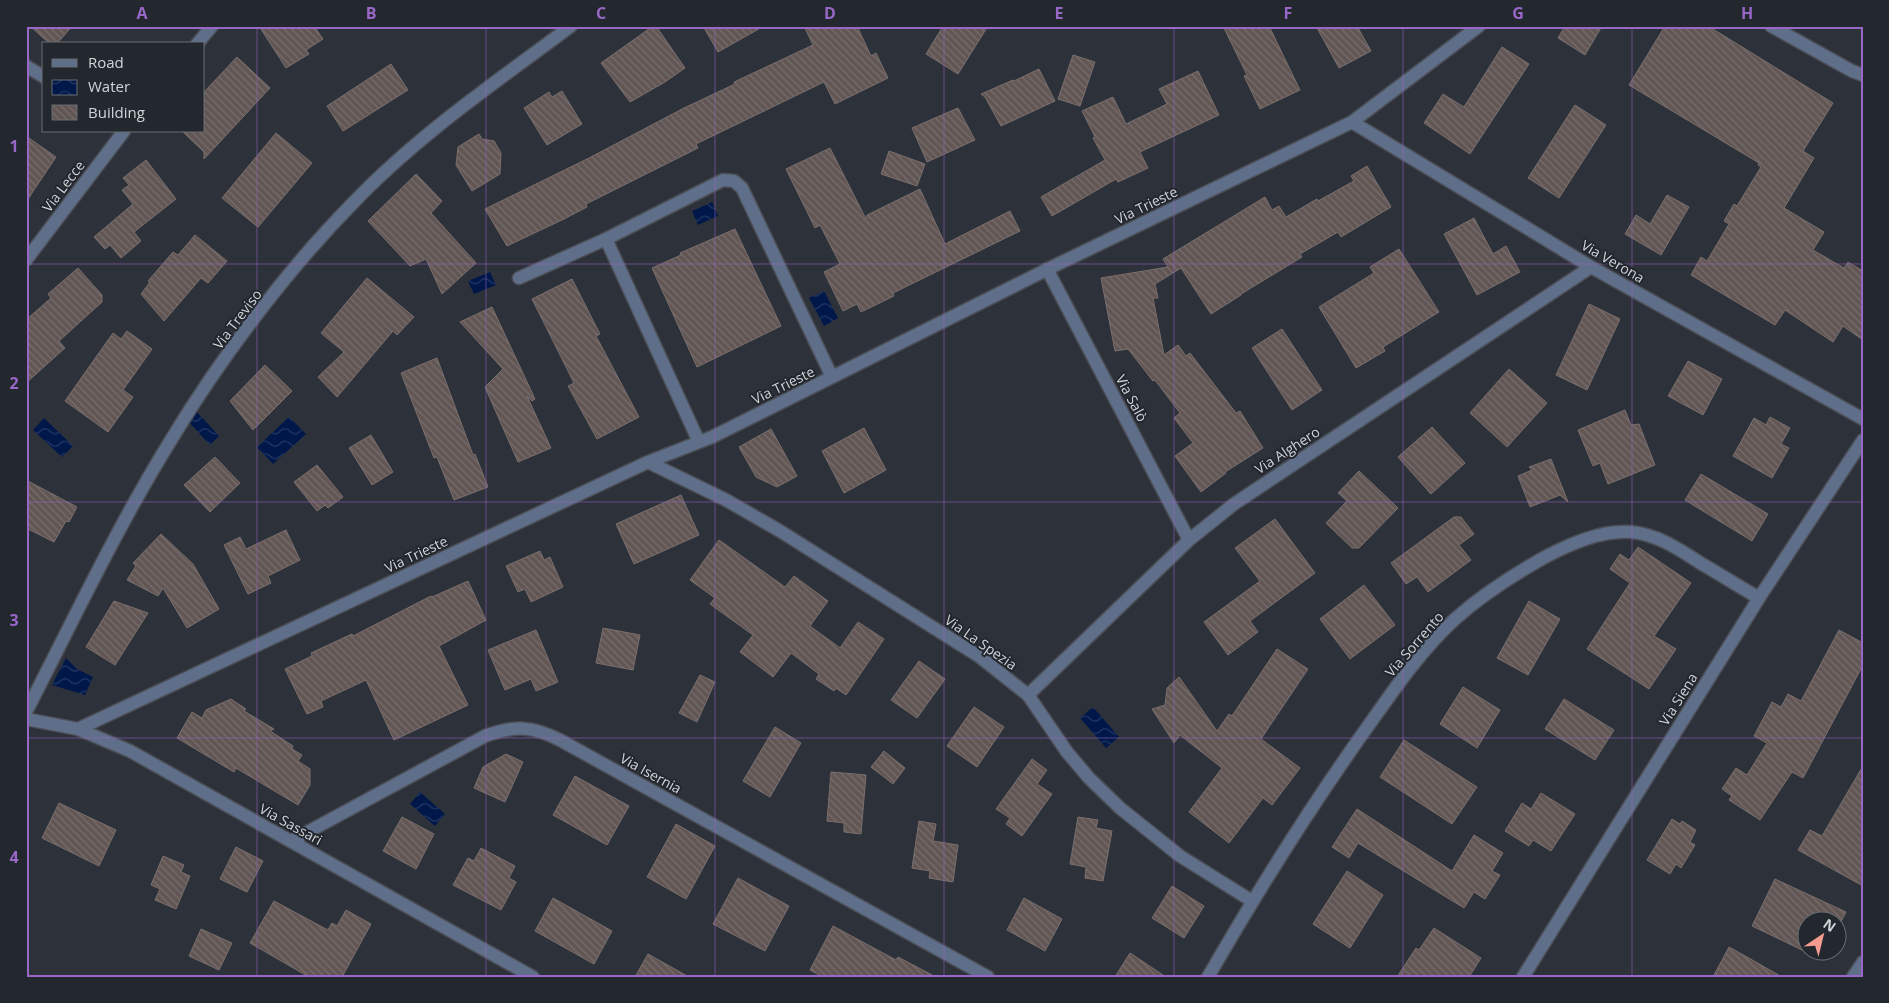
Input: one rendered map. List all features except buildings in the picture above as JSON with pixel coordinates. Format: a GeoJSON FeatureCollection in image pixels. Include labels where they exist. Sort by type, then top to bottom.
{"type":"FeatureCollection","features":[{"type":"Feature","properties":{"kind":"street"},"geometry":{"type":"LineString","coordinates":[[199,42],[212,26]]}},
{"type":"Feature","properties":{"kind":"street","name":"Via Treviso"},"geometry":{"type":"LineString","coordinates":[[26,712],[124,523],[171,439],[215,372],[288,276],[352,203],[418,141],[571,26]]}},
{"type":"Feature","properties":{"kind":"street","name":"Via Trieste"},"geometry":{"type":"LineString","coordinates":[[78,729],[648,462],[699,442],[1047,269],[1352,122],[1479,26]]}},
{"type":"Feature","properties":{"kind":"street"},"geometry":{"type":"LineString","coordinates":[[1771,26],[1852,71],[1863,75]]}},
{"type":"Feature","properties":{"kind":"street"},"geometry":{"type":"LineString","coordinates":[[26,66],[42,77]]}},
{"type":"Feature","properties":{"kind":"street","name":"Via Verona"},"geometry":{"type":"LineString","coordinates":[[1352,122],[1591,267],[1863,419]]}},
{"type":"Feature","properties":{"kind":"street","name":"Via Lecce"},"geometry":{"type":"LineString","coordinates":[[26,260],[122,132]]}},
{"type":"Feature","properties":{"kind":"street"},"geometry":{"type":"LineString","coordinates":[[519,278],[606,238],[723,180],[734,181],[742,188],[832,377]]}},
{"type":"Feature","properties":{"kind":"street"},"geometry":{"type":"LineString","coordinates":[[606,238],[699,442]]}},
{"type":"Feature","properties":{"kind":"street","name":"Via Alghero"},"geometry":{"type":"LineString","coordinates":[[1028,695],[1189,540],[1234,504],[1591,267]]}},
{"type":"Feature","properties":{"kind":"street","name":"Via Salò"},"geometry":{"type":"LineString","coordinates":[[1047,269],[1189,540]]}},
{"type":"Feature","properties":{"kind":"street","name":"Via Siena"},"geometry":{"type":"LineString","coordinates":[[1523,977],[1759,598],[1863,440]]}},
{"type":"Feature","properties":{"kind":"street","name":"Via La Spezia"},"geometry":{"type":"LineString","coordinates":[[648,462],[726,500],[809,548],[980,657],[1028,695],[1067,752],[1111,800],[1134,821],[1180,856],[1252,901]]}},
{"type":"Feature","properties":{"kind":"street","name":"Via Sorrento"},"geometry":{"type":"LineString","coordinates":[[1208,977],[1252,901],[1343,762],[1427,648],[1469,607],[1527,568],[1568,546],[1590,538],[1618,532],[1640,533],[1669,544],[1759,598]]}},
{"type":"Feature","properties":{"kind":"street","name":"Via Sassari"},"geometry":{"type":"LineString","coordinates":[[26,719],[78,729],[130,752],[533,977]]}},
{"type":"Feature","properties":{"kind":"street","name":"Via Isernia"},"geometry":{"type":"LineString","coordinates":[[291,841],[486,736],[519,727],[532,729],[560,740],[988,977]]}},
{"type":"Feature","properties":{"kind":"street"},"geometry":{"type":"LineString","coordinates":[[1853,977],[1863,962]]}},
{"type":"Feature","properties":{"kind":"water"},"geometry":{"type":"Polygon","coordinates":[[[712,202],[718,216],[698,225],[692,211],[712,202]]]}},
{"type":"Feature","properties":{"kind":"water"},"geometry":{"type":"Polygon","coordinates":[[[490,272],[496,285],[474,294],[468,281],[490,272]]]}},
{"type":"Feature","properties":{"kind":"water"},"geometry":{"type":"Polygon","coordinates":[[[824,291],[838,318],[824,326],[809,298],[824,291]]]}},
{"type":"Feature","properties":{"kind":"water"},"geometry":{"type":"Polygon","coordinates":[[[196,411],[219,436],[210,445],[186,419],[196,411]]]}},
{"type":"Feature","properties":{"kind":"water"},"geometry":{"type":"Polygon","coordinates":[[[289,417],[306,434],[273,464],[257,447],[289,417]]]}},
{"type":"Feature","properties":{"kind":"water"},"geometry":{"type":"Polygon","coordinates":[[[44,418],[73,446],[62,457],[33,430],[44,418]]]}},
{"type":"Feature","properties":{"kind":"water"},"geometry":{"type":"Polygon","coordinates":[[[66,658],[77,669],[93,677],[85,695],[52,685],[66,658]]]}},
{"type":"Feature","properties":{"kind":"water"},"geometry":{"type":"Polygon","coordinates":[[[1093,707],[1119,737],[1106,748],[1080,718],[1093,707]]]}},
{"type":"Feature","properties":{"kind":"water"},"geometry":{"type":"Polygon","coordinates":[[[420,792],[445,814],[435,826],[410,804],[420,792]]]}}]}
